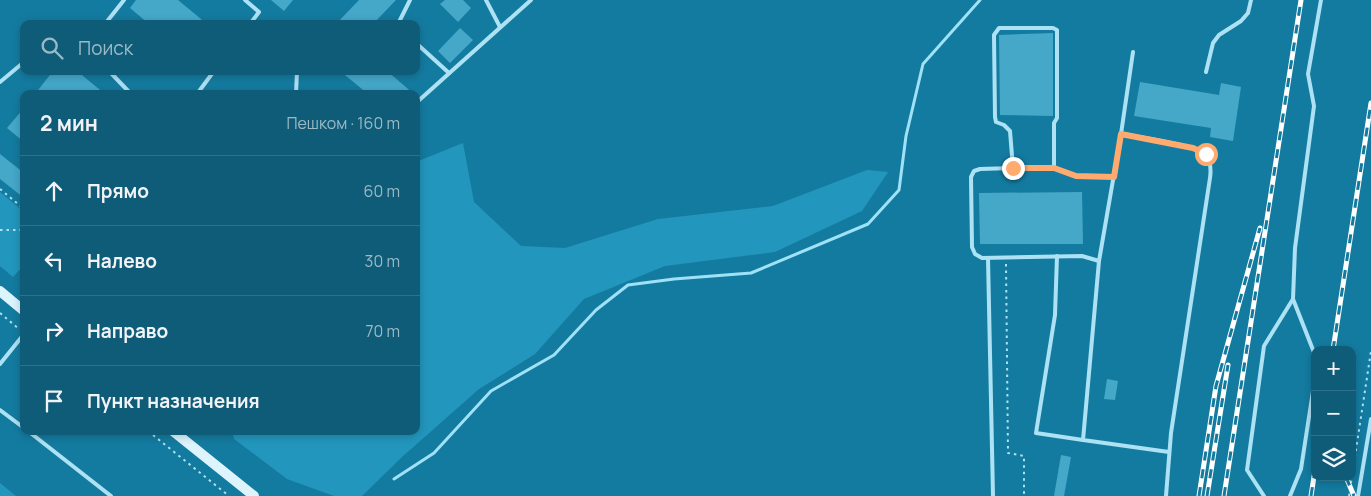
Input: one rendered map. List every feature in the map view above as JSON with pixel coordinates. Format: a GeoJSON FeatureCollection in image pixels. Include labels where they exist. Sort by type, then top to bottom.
{"type":"FeatureCollection","features":[{"type":"Feature","properties":{"kind":"main road"},"geometry":{"type":"LineString","coordinates":[[0,291],[20,308]]}},
{"type":"Feature","properties":{"kind":"main road"},"geometry":{"type":"LineString","coordinates":[[178,435],[254,496]]}},
{"type":"Feature","properties":{"kind":"lane"},"geometry":{"type":"LineString","coordinates":[[108,20],[124,0]]}},
{"type":"Feature","properties":{"kind":"lane"},"geometry":{"type":"LineString","coordinates":[[245,0],[259,12],[253,20]]}},
{"type":"Feature","properties":{"kind":"lane"},"geometry":{"type":"LineString","coordinates":[[400,20],[410,0]]}},
{"type":"Feature","properties":{"kind":"lane"},"geometry":{"type":"LineString","coordinates":[[486,0],[500,27]]}},
{"type":"Feature","properties":{"kind":"lane"},"geometry":{"type":"LineString","coordinates":[[420,99],[531,0]]}},
{"type":"Feature","properties":{"kind":"lane"},"geometry":{"type":"LineString","coordinates":[[1206,72],[1213,43],[1219,35],[1241,21],[1248,13],[1251,0]]}},
{"type":"Feature","properties":{"kind":"lane"},"geometry":{"type":"LineString","coordinates":[[1312,346],[1293,299],[1294,248],[1314,106],[1308,74],[1321,0]]}},
{"type":"Feature","properties":{"kind":"lane"},"geometry":{"type":"LineString","coordinates":[[1013,168],[1010,131],[1004,125],[996,122],[995,117],[994,35],[999,28],[1053,28],[1057,30],[1057,118],[1054,124],[1054,168]]}},
{"type":"Feature","properties":{"kind":"lane"},"geometry":{"type":"LineString","coordinates":[[420,47],[449,73]]}},
{"type":"Feature","properties":{"kind":"lane"},"geometry":{"type":"LineString","coordinates":[[1083,440],[1099,260],[1133,52]]}},
{"type":"Feature","properties":{"kind":"lane"},"geometry":{"type":"LineString","coordinates":[[0,82],[20,65]]}},
{"type":"Feature","properties":{"kind":"lane"},"geometry":{"type":"LineString","coordinates":[[113,75],[127,90]]}},
{"type":"Feature","properties":{"kind":"lane"},"geometry":{"type":"LineString","coordinates":[[200,90],[211,75]]}},
{"type":"Feature","properties":{"kind":"lane"},"geometry":{"type":"LineString","coordinates":[[296,90],[297,75]]}},
{"type":"Feature","properties":{"kind":"lane"},"geometry":{"type":"LineString","coordinates":[[1121,134],[1193,148],[1206,154],[1211,166],[1171,433],[1166,496]]}},
{"type":"Feature","properties":{"kind":"lane"},"geometry":{"type":"LineString","coordinates":[[1099,260],[1082,256],[982,258],[975,254],[972,247],[971,177],[974,171],[980,169],[1054,168],[1076,176],[1114,177]]}},
{"type":"Feature","properties":{"kind":"lane"},"geometry":{"type":"LineString","coordinates":[[1057,256],[1055,314],[1036,433],[1169,452]]}},
{"type":"Feature","properties":{"kind":"lane"},"geometry":{"type":"LineString","coordinates":[[988,258],[993,496]]}},
{"type":"Feature","properties":{"kind":"lane"},"geometry":{"type":"LineString","coordinates":[[1264,496],[1247,470],[1264,346],[1293,299]]}},
{"type":"Feature","properties":{"kind":"lane"},"geometry":{"type":"LineString","coordinates":[[0,364],[20,338]]}},
{"type":"Feature","properties":{"kind":"lane"},"geometry":{"type":"LineString","coordinates":[[1290,496],[1301,469],[1313,391]]}},
{"type":"Feature","properties":{"kind":"lane"},"geometry":{"type":"LineString","coordinates":[[0,410],[20,425]]}},
{"type":"Feature","properties":{"kind":"lane"},"geometry":{"type":"LineString","coordinates":[[1358,496],[1371,419]]}},
{"type":"Feature","properties":{"kind":"lane"},"geometry":{"type":"LineString","coordinates":[[33,435],[110,496]]}},
{"type":"Feature","properties":{"kind":"path"},"geometry":{"type":"LineString","coordinates":[[0,189],[20,206]]}},
{"type":"Feature","properties":{"kind":"path"},"geometry":{"type":"LineString","coordinates":[[0,230],[20,230]]}},
{"type":"Feature","properties":{"kind":"path"},"geometry":{"type":"LineString","coordinates":[[1006,257],[1008,453],[1024,456],[1024,496]]}},
{"type":"Feature","properties":{"kind":"path"},"geometry":{"type":"LineString","coordinates":[[0,313],[20,330]]}},
{"type":"Feature","properties":{"kind":"path"},"geometry":{"type":"LineString","coordinates":[[1350,496],[1371,351]]}},
{"type":"Feature","properties":{"kind":"path"},"geometry":{"type":"LineString","coordinates":[[153,435],[229,496]]}},
{"type":"Feature","properties":{"kind":"shaded area"},"geometry":{"type":"Polygon","coordinates":[[[463,143],[474,202],[521,246],[565,248],[658,219],[773,206],[867,170],[888,172],[862,211],[775,252],[665,266],[584,299],[535,354],[479,389],[402,457],[362,496],[334,496],[287,479],[234,439],[233,435],[420,435],[420,160],[463,143]]]}},
{"type":"Feature","properties":{"kind":"shaded area"},"geometry":{"type":"Polygon","coordinates":[[[0,192],[20,209],[20,269],[13,277],[0,266],[0,192]]]}},
{"type":"Feature","properties":{"kind":"shaded area"},"geometry":{"type":"Polygon","coordinates":[[[0,483],[16,496],[0,496],[0,483]]]}},
{"type":"Feature","properties":{"kind":"building"},"geometry":{"type":"Polygon","coordinates":[[[136,0],[178,0],[202,20],[144,20],[130,8],[136,0]]]}},
{"type":"Feature","properties":{"kind":"building"},"geometry":{"type":"Polygon","coordinates":[[[271,0],[293,0],[284,11],[271,0]]]}},
{"type":"Feature","properties":{"kind":"building"},"geometry":{"type":"Polygon","coordinates":[[[359,0],[396,0],[377,20],[340,20],[359,0]]]}},
{"type":"Feature","properties":{"kind":"building"},"geometry":{"type":"Polygon","coordinates":[[[445,0],[463,0],[471,8],[458,22],[440,4],[445,0]]]}},
{"type":"Feature","properties":{"kind":"building"},"geometry":{"type":"Polygon","coordinates":[[[460,28],[473,40],[450,63],[438,51],[460,28]]]}},
{"type":"Feature","properties":{"kind":"building"},"geometry":{"type":"Polygon","coordinates":[[[1053,33],[1053,116],[1000,115],[999,35],[1053,33]]]}},
{"type":"Feature","properties":{"kind":"building"},"geometry":{"type":"Polygon","coordinates":[[[50,75],[82,75],[100,90],[38,90],[50,75]]]}},
{"type":"Feature","properties":{"kind":"building"},"geometry":{"type":"Polygon","coordinates":[[[345,75],[392,75],[409,90],[363,90],[345,75]]]}},
{"type":"Feature","properties":{"kind":"building"},"geometry":{"type":"Polygon","coordinates":[[[1140,82],[1219,95],[1221,83],[1241,87],[1233,141],[1210,137],[1211,128],[1134,116],[1140,82]]]}},
{"type":"Feature","properties":{"kind":"building"},"geometry":{"type":"Polygon","coordinates":[[[20,113],[20,139],[7,128],[20,113]]]}},
{"type":"Feature","properties":{"kind":"building"},"geometry":{"type":"Polygon","coordinates":[[[0,154],[20,170],[20,195],[0,179],[0,154]]]}},
{"type":"Feature","properties":{"kind":"building"},"geometry":{"type":"Polygon","coordinates":[[[1082,192],[1083,244],[980,244],[979,193],[1082,192]]]}},
{"type":"Feature","properties":{"kind":"building"},"geometry":{"type":"Polygon","coordinates":[[[1107,379],[1118,381],[1115,400],[1104,399],[1107,379]]]}},
{"type":"Feature","properties":{"kind":"building"},"geometry":{"type":"Polygon","coordinates":[[[1061,455],[1071,457],[1064,496],[1054,496],[1061,455]]]}},
{"type":"Feature","properties":{"kind":"waterway"},"geometry":{"type":"LineString","coordinates":[[394,479],[434,453],[491,391],[554,355],[596,310],[628,285],[674,279],[751,273],[868,224],[899,190],[906,136],[923,64],[980,0]]}},
{"type":"Feature","properties":{"kind":"railway"},"geometry":{"type":"LineString","coordinates":[[1224,496],[1301,0]]}},
{"type":"Feature","properties":{"kind":"railway"},"geometry":{"type":"LineString","coordinates":[[1334,346],[1371,103]]}},
{"type":"Feature","properties":{"kind":"railway"},"geometry":{"type":"LineString","coordinates":[[1199,496],[1216,386],[1260,228]]}},
{"type":"Feature","properties":{"kind":"railway"},"geometry":{"type":"LineString","coordinates":[[1207,496],[1228,365]]}},
{"type":"Feature","properties":{"kind":"railway"},"geometry":{"type":"LineString","coordinates":[[1311,496],[1313,481]]}},
{"type":"Feature","properties":{"kind":"railway"},"geometry":{"type":"LineString","coordinates":[[1348,481],[1354,496]]}},
{"type":"Feature","properties":{"kind":"route"},"geometry":{"type":"LineString","coordinates":[[1013,168],[1054,168],[1076,176],[1114,177],[1121,134],[1193,148],[1206,154]]}}]}
